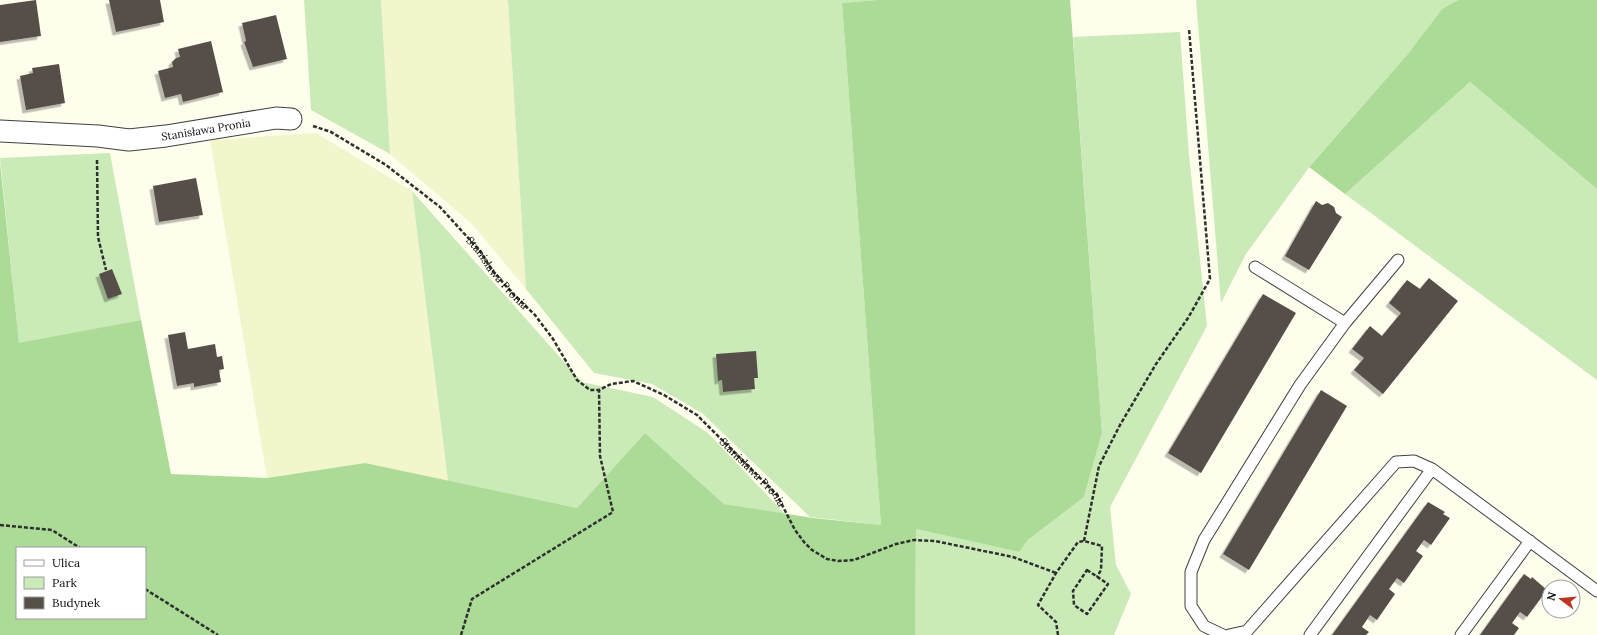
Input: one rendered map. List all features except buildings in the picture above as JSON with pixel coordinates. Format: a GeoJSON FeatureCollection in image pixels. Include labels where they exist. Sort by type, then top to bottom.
{"type":"FeatureCollection","features":[{"type":"Feature","properties":{"kind":"street","name":"Stanisława Pronia"},"geometry":{"type":"LineString","coordinates":[[0,131],[98,136],[129,140],[166,136],[276,118],[291,119]]}},
{"type":"Feature","properties":{"kind":"lane"},"geometry":{"type":"LineString","coordinates":[[1223,635],[1204,626],[1191,606],[1190,572],[1204,540],[1300,385],[1346,322],[1398,260]]}},
{"type":"Feature","properties":{"kind":"lane"},"geometry":{"type":"LineString","coordinates":[[1255,268],[1346,322]]}},
{"type":"Feature","properties":{"kind":"lane"},"geometry":{"type":"LineString","coordinates":[[1229,635],[1247,631],[1396,462],[1414,461],[1432,469],[1597,591]]}},
{"type":"Feature","properties":{"kind":"lane"},"geometry":{"type":"LineString","coordinates":[[1310,635],[1432,469]]}},
{"type":"Feature","properties":{"kind":"lane"},"geometry":{"type":"LineString","coordinates":[[1462,635],[1530,541]]}},
{"type":"Feature","properties":{"kind":"path"},"geometry":{"type":"LineString","coordinates":[[1084,541],[1099,466],[1124,418],[1156,364],[1188,318],[1210,279],[1189,29]]}},
{"type":"Feature","properties":{"kind":"path","name":"Stanisława Pronia"},"geometry":{"type":"LineString","coordinates":[[291,119],[331,132],[350,143],[386,165],[440,207],[480,251],[492,270],[513,294],[535,315],[553,339],[577,380],[590,390],[599,390],[611,384],[633,381],[664,395],[698,415],[777,495],[795,530],[804,542],[812,550],[826,559],[838,561],[854,560],[896,544],[914,540],[935,541],[1013,557],[1056,573]]}},
{"type":"Feature","properties":{"kind":"path"},"geometry":{"type":"LineString","coordinates":[[98,136],[98,237],[106,270]]}},
{"type":"Feature","properties":{"kind":"path"},"geometry":{"type":"LineString","coordinates":[[461,635],[472,599],[613,512],[600,456],[599,390]]}},
{"type":"Feature","properties":{"kind":"path"},"geometry":{"type":"LineString","coordinates":[[0,525],[52,530],[78,547]]}},
{"type":"Feature","properties":{"kind":"path"},"geometry":{"type":"LineString","coordinates":[[1058,635],[1056,622],[1038,605],[1056,573],[1078,542],[1084,541],[1102,546],[1101,570],[1097,577]]}},
{"type":"Feature","properties":{"kind":"path"},"geometry":{"type":"LineString","coordinates":[[1087,570],[1097,577],[1108,584],[1087,614],[1074,605],[1073,591],[1087,570]]}},
{"type":"Feature","properties":{"kind":"path"},"geometry":{"type":"LineString","coordinates":[[146,590],[218,635]]}},
{"type":"Feature","properties":{"kind":"green space"},"geometry":{"type":"Polygon","coordinates":[[[304,0],[381,0],[390,154],[311,110],[304,0]]]}},
{"type":"Feature","properties":{"kind":"green space"},"geometry":{"type":"Polygon","coordinates":[[[381,0],[508,0],[526,289],[472,224],[390,154],[381,0]]]}},
{"type":"Feature","properties":{"kind":"green space"},"geometry":{"type":"Polygon","coordinates":[[[508,0],[877,0],[842,3],[881,525],[810,517],[702,413],[652,384],[594,373],[526,289],[508,0]]]}},
{"type":"Feature","properties":{"kind":"green space"},"geometry":{"type":"Polygon","coordinates":[[[877,0],[1070,0],[1102,433],[1084,497],[1028,540],[1019,552],[916,529],[915,635],[0,635],[0,163],[19,343],[141,320],[171,474],[267,478],[365,463],[577,508],[645,433],[724,504],[813,518],[881,525],[842,3],[877,0]]]}},
{"type":"Feature","properties":{"kind":"green space"},"geometry":{"type":"Polygon","coordinates":[[[1196,0],[1458,0],[1442,9],[1407,55],[1313,162],[1246,254],[1221,303],[1196,0]]]}},
{"type":"Feature","properties":{"kind":"green space"},"geometry":{"type":"Polygon","coordinates":[[[1458,0],[1597,0],[1597,189],[1470,82],[1345,194],[1309,167],[1407,55],[1442,9],[1458,0]]]}},
{"type":"Feature","properties":{"kind":"green space"},"geometry":{"type":"Polygon","coordinates":[[[1180,32],[1189,155],[1207,326],[1110,507],[1116,565],[1131,594],[1114,635],[915,635],[916,529],[1019,552],[1028,540],[1084,497],[1102,433],[1073,37],[1180,32]]]}},
{"type":"Feature","properties":{"kind":"green space"},"geometry":{"type":"Polygon","coordinates":[[[1470,82],[1597,189],[1597,380],[1345,194],[1470,82]]]}},
{"type":"Feature","properties":{"kind":"green space"},"geometry":{"type":"Polygon","coordinates":[[[316,133],[412,191],[448,481],[365,463],[267,478],[210,140],[316,133]]]}},
{"type":"Feature","properties":{"kind":"green space"},"geometry":{"type":"Polygon","coordinates":[[[110,153],[141,320],[19,344],[0,158],[110,153]]]}},
{"type":"Feature","properties":{"kind":"green space"},"geometry":{"type":"Polygon","coordinates":[[[412,191],[582,382],[653,397],[708,433],[785,514],[724,504],[645,433],[577,508],[448,481],[412,191]]]}}]}
